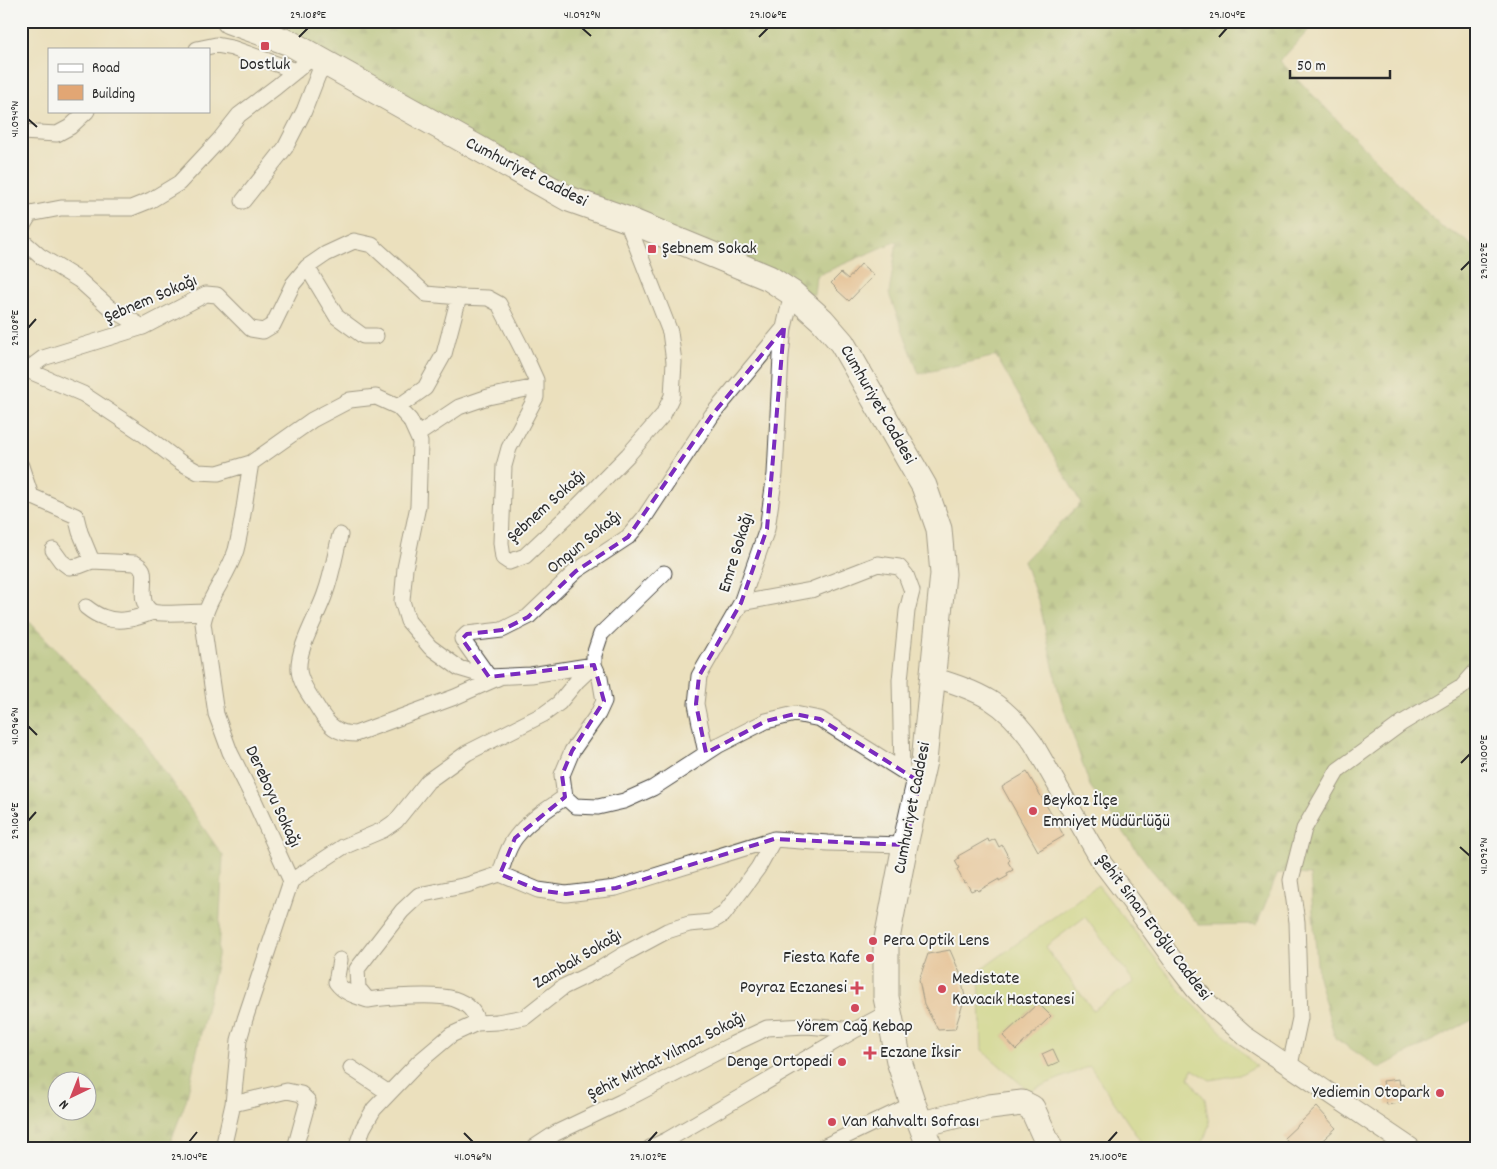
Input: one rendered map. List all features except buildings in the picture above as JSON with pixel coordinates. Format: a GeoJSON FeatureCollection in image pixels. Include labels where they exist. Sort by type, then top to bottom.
{"type":"FeatureCollection","features":[{"type":"Feature","properties":{"kind":"main road","name":"Cumhuriyet Caddesi"},"geometry":{"type":"LineString","coordinates":[[229,21],[290,43],[311,63],[568,199],[626,219],[770,278],[792,293],[822,320],[842,343],[924,486],[939,529],[943,574],[924,761],[911,776],[905,845],[886,944],[886,997],[899,1061],[930,1148]]}},
{"type":"Feature","properties":{"kind":"main road"},"geometry":{"type":"LineString","coordinates":[[917,1114],[1022,1104],[1032,1108],[1050,1148]]}},
{"type":"Feature","properties":{"kind":"street"},"geometry":{"type":"LineString","coordinates":[[201,48],[216,45],[311,63]]}},
{"type":"Feature","properties":{"kind":"street"},"geometry":{"type":"LineString","coordinates":[[243,201],[285,148],[304,111],[311,63]]}},
{"type":"Feature","properties":{"kind":"street"},"geometry":{"type":"LineString","coordinates":[[143,327],[110,308],[79,280],[40,256],[23,241],[21,231],[25,215],[61,208],[130,208],[151,200],[179,183],[220,139],[239,115],[311,63]]}},
{"type":"Feature","properties":{"kind":"street"},"geometry":{"type":"LineString","coordinates":[[21,132],[57,134],[70,127],[86,112]]}},
{"type":"Feature","properties":{"kind":"street","name":"Şebnem Sokağı"},"geometry":{"type":"LineString","coordinates":[[24,370],[42,358],[143,327],[206,294],[217,295],[251,329],[263,332],[273,325],[293,284],[307,267],[326,254],[354,241],[372,245],[426,294],[488,298],[499,304],[536,380],[536,397],[509,448],[504,466],[501,543],[504,558],[509,562],[526,556],[578,506],[628,455],[663,415],[672,396],[674,362],[670,332],[626,219]]}},
{"type":"Feature","properties":{"kind":"street"},"geometry":{"type":"LineString","coordinates":[[307,267],[338,317],[363,336],[376,336]]}},
{"type":"Feature","properties":{"kind":"street","name":"Emre Sokağı"},"geometry":{"type":"LineString","coordinates":[[706,753],[696,704],[699,676],[741,603],[767,529],[775,474],[781,356],[784,328],[792,293]]}},
{"type":"Feature","properties":{"kind":"street"},"geometry":{"type":"LineString","coordinates":[[398,407],[425,388],[444,354],[460,297]]}},
{"type":"Feature","properties":{"kind":"street","name":"Ongun Sokağı"},"geometry":{"type":"LineString","coordinates":[[495,677],[462,639],[467,634],[502,630],[528,617],[576,571],[628,537],[644,518],[712,415],[784,328]]}},
{"type":"Feature","properties":{"kind":"street"},"geometry":{"type":"LineString","coordinates":[[24,370],[83,394],[142,433],[180,462],[198,472],[218,473],[251,462],[312,420],[350,400],[376,397],[398,407],[410,420],[420,442],[418,506],[405,568],[402,602],[408,621],[430,647],[459,668],[495,677],[531,675],[594,665]]}},
{"type":"Feature","properties":{"kind":"street"},"geometry":{"type":"LineString","coordinates":[[417,435],[459,407],[488,397],[536,387]]}},
{"type":"Feature","properties":{"kind":"street","name":"Dereboyu Sokağı"},"geometry":{"type":"LineString","coordinates":[[251,462],[236,550],[226,574],[205,612],[203,623],[216,714],[230,752],[291,881]]}},
{"type":"Feature","properties":{"kind":"street"},"geometry":{"type":"LineString","coordinates":[[21,466],[31,496],[76,516],[80,532],[92,561]]}},
{"type":"Feature","properties":{"kind":"street"},"geometry":{"type":"LineString","coordinates":[[340,535],[328,585],[306,639],[299,665],[302,680],[331,727],[339,732],[355,734],[455,697],[495,677]]}},
{"type":"Feature","properties":{"kind":"street"},"geometry":{"type":"LineString","coordinates":[[53,550],[61,561],[69,567],[79,566],[92,561],[135,563],[140,566],[143,571],[146,606],[153,612]]}},
{"type":"Feature","properties":{"kind":"street"},"geometry":{"type":"LineString","coordinates":[[741,603],[811,590],[878,564],[899,567],[906,575],[912,591],[907,610],[900,680],[911,776]]}},
{"type":"Feature","properties":{"kind":"street"},"geometry":{"type":"LineString","coordinates":[[664,574],[601,634],[594,655],[594,665],[600,678],[604,701],[598,714],[572,751],[562,775],[565,796],[575,806],[598,807],[624,801],[653,788],[719,745],[766,721],[795,714],[820,719],[911,776]]}},
{"type":"Feature","properties":{"kind":"street"},"geometry":{"type":"LineString","coordinates":[[86,607],[104,618],[118,620],[137,618],[153,612],[205,612]]}},
{"type":"Feature","properties":{"kind":"street"},"geometry":{"type":"LineString","coordinates":[[223,1148],[232,1104],[239,1040],[291,881],[343,847],[383,830],[396,821],[428,781],[467,753],[544,714],[559,703],[577,681],[594,665]]}},
{"type":"Feature","properties":{"kind":"street"},"geometry":{"type":"LineString","coordinates":[[1290,1065],[1300,1018],[1297,922],[1291,880],[1304,830],[1338,770],[1402,723],[1462,687],[1476,670]]}},
{"type":"Feature","properties":{"kind":"street","name":"Şehit Sinan Eroğlu Caddesi"},"geometry":{"type":"LineString","coordinates":[[933,677],[979,693],[1002,708],[1022,728],[1033,743],[1102,863],[1190,982],[1211,1006],[1245,1036],[1411,1148]]}},
{"type":"Feature","properties":{"kind":"street"},"geometry":{"type":"LineString","coordinates":[[500,874],[505,857],[515,838],[530,822],[565,796]]}},
{"type":"Feature","properties":{"kind":"street"},"geometry":{"type":"LineString","coordinates":[[368,1000],[358,988],[356,969],[402,911],[419,895],[467,885],[500,874],[538,890],[566,894],[616,888],[774,839],[828,843],[905,845]]}},
{"type":"Feature","properties":{"kind":"street","name":"Zambak Sokağı"},"geometry":{"type":"LineString","coordinates":[[356,1148],[363,1128],[374,1109],[420,1062],[451,1035],[477,1023],[525,1017],[563,987],[600,969],[667,931],[689,924],[710,922],[724,914],[758,868],[774,839]]}},
{"type":"Feature","properties":{"kind":"street"},"geometry":{"type":"LineString","coordinates":[[340,960],[336,982],[341,989],[352,995],[368,1000],[386,997],[424,996],[453,998],[469,1007],[476,1014],[477,1023]]}},
{"type":"Feature","properties":{"kind":"street"},"geometry":{"type":"LineString","coordinates":[[650,1148],[669,1144],[855,1030],[889,1012]]}},
{"type":"Feature","properties":{"kind":"street","name":"Şehit Mithat Yılmaz Sokağı"},"geometry":{"type":"LineString","coordinates":[[533,1148],[556,1133],[767,1028],[807,1026],[855,1030]]}},
{"type":"Feature","properties":{"kind":"street"},"geometry":{"type":"LineString","coordinates":[[351,1068],[389,1093]]}},
{"type":"Feature","properties":{"kind":"street"},"geometry":{"type":"LineString","coordinates":[[232,1104],[287,1091],[301,1094],[308,1101],[295,1148]]}},
{"type":"Feature","properties":{"kind":"street"},"geometry":{"type":"LineString","coordinates":[[821,1148],[917,1114]]}},
{"type":"Feature","properties":{"kind":"highlighted area"},"geometry":{"type":"Polygon","coordinates":[[[784,328],[767,529],[741,603],[699,676],[696,704],[706,753],[766,721],[795,714],[820,719],[920,782],[905,845],[774,839],[616,888],[566,894],[538,890],[500,874],[515,838],[565,797],[562,775],[572,751],[604,701],[594,665],[489,677],[462,639],[467,634],[502,630],[528,617],[576,571],[628,537],[712,415],[784,328]]]}},
{"type":"Feature","properties":{"kind":"green space"},"geometry":{"type":"Polygon","coordinates":[[[248,21],[1317,21],[1280,61],[1441,227],[1465,239],[1476,250],[1476,1018],[1379,1068],[1335,1038],[1318,977],[1310,875],[1278,873],[1257,924],[1199,925],[1149,867],[1090,786],[1059,694],[1040,606],[1024,561],[1081,503],[996,356],[919,374],[889,294],[897,241],[816,276],[814,295],[671,231],[565,191],[248,21]]]}},
{"type":"Feature","properties":{"kind":"green space"},"geometry":{"type":"Polygon","coordinates":[[[21,613],[141,738],[223,856],[218,956],[186,1101],[168,1148],[21,1148],[21,613]]]}},
{"type":"Feature","properties":{"kind":"green space"},"geometry":{"type":"Polygon","coordinates":[[[1098,885],[1185,996],[1256,1066],[1239,1075],[1210,1080],[1192,1069],[1189,1078],[1205,1099],[1209,1125],[1201,1148],[1145,1148],[1090,1066],[1029,1091],[982,1050],[979,971],[1098,885]],[[1085,917],[1045,947],[1093,1010],[1134,982],[1085,917]],[[1038,1003],[1003,1036],[1016,1049],[1051,1016],[1038,1003]]]}},
{"type":"Feature","properties":{"kind":"place","name":"Dostluk"},"geometry":{"type":"Point","coordinates":[265,46]}},
{"type":"Feature","properties":{"kind":"place","name":"Şebnem Sokak"},"geometry":{"type":"Point","coordinates":[652,249]}},
{"type":"Feature","properties":{"kind":"place","name":"Beykoz İlçe Emniyet Müdürlüğü"},"geometry":{"type":"Point","coordinates":[1033,811]}},
{"type":"Feature","properties":{"kind":"place","name":"Pera Optik Lens"},"geometry":{"type":"Point","coordinates":[873,941]}},
{"type":"Feature","properties":{"kind":"place","name":"Fiesta Kafe"},"geometry":{"type":"Point","coordinates":[870,958]}},
{"type":"Feature","properties":{"kind":"place","name":"Poyraz Eczanesi"},"geometry":{"type":"Point","coordinates":[857,988]}},
{"type":"Feature","properties":{"kind":"place","name":"Medistate Kavacık Hastanesi"},"geometry":{"type":"Point","coordinates":[942,989]}},
{"type":"Feature","properties":{"kind":"place","name":"Yörem Cağ Kebap"},"geometry":{"type":"Point","coordinates":[855,1008]}},
{"type":"Feature","properties":{"kind":"place","name":"Eczane İksir"},"geometry":{"type":"Point","coordinates":[870,1053]}},
{"type":"Feature","properties":{"kind":"place","name":"Denge Ortopedi"},"geometry":{"type":"Point","coordinates":[842,1062]}},
{"type":"Feature","properties":{"kind":"place","name":"Yediemin Otopark"},"geometry":{"type":"Point","coordinates":[1440,1093]}},
{"type":"Feature","properties":{"kind":"place","name":"Van Kahvaltı Sofrası"},"geometry":{"type":"Point","coordinates":[832,1122]}}]}
